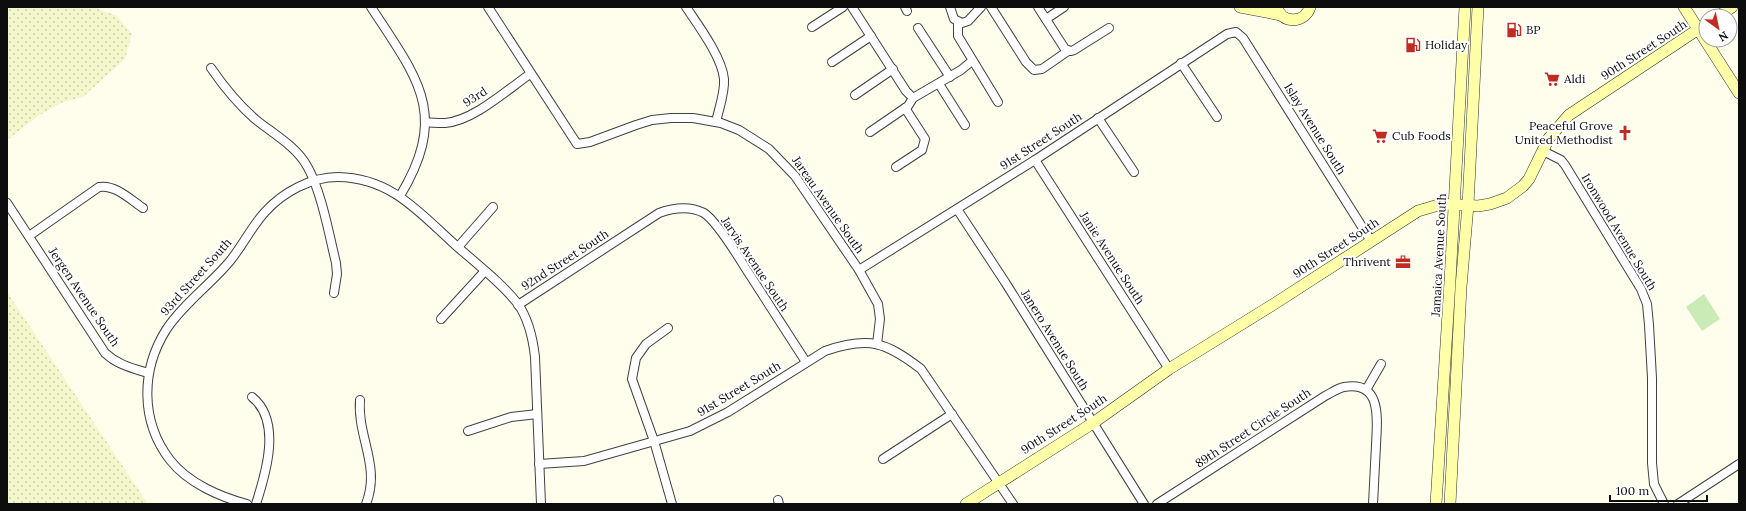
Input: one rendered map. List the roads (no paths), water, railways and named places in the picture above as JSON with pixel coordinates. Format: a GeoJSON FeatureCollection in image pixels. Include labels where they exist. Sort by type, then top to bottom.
{"type":"FeatureCollection","features":[{"type":"Feature","properties":{"kind":"street"},"geometry":{"type":"LineString","coordinates":[[371,7],[405,60],[418,85],[426,122],[424,144],[418,162],[400,196]]}},
{"type":"Feature","properties":{"kind":"street","name":"Jareau Avenue South"},"geometry":{"type":"LineString","coordinates":[[488,7],[530,74],[577,144],[590,142],[652,120],[693,118],[716,122],[738,130],[769,149],[795,176],[859,270],[878,304],[880,319],[877,344]]}},
{"type":"Feature","properties":{"kind":"street"},"geometry":{"type":"LineString","coordinates":[[686,7],[713,49],[723,74],[722,93],[716,122]]}},
{"type":"Feature","properties":{"kind":"street"},"geometry":{"type":"LineString","coordinates":[[812,27],[843,7]]}},
{"type":"Feature","properties":{"kind":"street"},"geometry":{"type":"LineString","coordinates":[[852,7],[913,98]]}},
{"type":"Feature","properties":{"kind":"street"},"geometry":{"type":"LineString","coordinates":[[950,7],[954,19],[958,23],[958,36],[998,102]]}},
{"type":"Feature","properties":{"kind":"street"},"geometry":{"type":"LineString","coordinates":[[958,23],[968,21],[981,7]]}},
{"type":"Feature","properties":{"kind":"street"},"geometry":{"type":"LineString","coordinates":[[991,7],[1026,62],[1034,70],[1042,69],[1068,51],[1074,50],[1109,28]]}},
{"type":"Feature","properties":{"kind":"street"},"geometry":{"type":"LineString","coordinates":[[1038,7],[1065,50],[1068,51]]}},
{"type":"Feature","properties":{"kind":"street"},"geometry":{"type":"LineString","coordinates":[[1046,19],[1064,7]]}},
{"type":"Feature","properties":{"kind":"street"},"geometry":{"type":"LineString","coordinates":[[1240,7],[1279,11],[1285,18],[1296,20],[1305,15],[1311,8]]}},
{"type":"Feature","properties":{"kind":"street","name":"Jamaica Avenue South"},"geometry":{"type":"LineString","coordinates":[[1436,504],[1455,204],[1465,7]]}},
{"type":"Feature","properties":{"kind":"street","name":"Jamaica Avenue South"},"geometry":{"type":"LineString","coordinates":[[1450,504],[1461,287],[1468,206],[1478,7]]}},
{"type":"Feature","properties":{"kind":"street"},"geometry":{"type":"LineString","coordinates":[[1684,7],[1698,23]]}},
{"type":"Feature","properties":{"kind":"street"},"geometry":{"type":"LineString","coordinates":[[918,28],[950,77]]}},
{"type":"Feature","properties":{"kind":"street","name":"90th Street South"},"geometry":{"type":"LineString","coordinates":[[966,504],[1093,422],[1169,369],[1274,304],[1418,211],[1435,206],[1455,204],[1468,206],[1490,204],[1507,198],[1515,193],[1529,179],[1555,130],[1569,115],[1698,30]]}},
{"type":"Feature","properties":{"kind":"street","name":"91st Street South"},"geometry":{"type":"LineString","coordinates":[[859,270],[1035,160],[1181,63],[1227,34],[1236,32]]}},
{"type":"Feature","properties":{"kind":"street","name":"Islay Avenue South"},"geometry":{"type":"LineString","coordinates":[[1236,32],[1242,38],[1371,240]]}},
{"type":"Feature","properties":{"kind":"street"},"geometry":{"type":"LineString","coordinates":[[832,62],[871,36]]}},
{"type":"Feature","properties":{"kind":"street"},"geometry":{"type":"LineString","coordinates":[[1714,48],[1739,93]]}},
{"type":"Feature","properties":{"kind":"street"},"geometry":{"type":"LineString","coordinates":[[870,132],[905,108],[913,98],[939,84],[972,61]]}},
{"type":"Feature","properties":{"kind":"street"},"geometry":{"type":"LineString","coordinates":[[1181,63],[1217,117]]}},
{"type":"Feature","properties":{"kind":"street"},"geometry":{"type":"LineString","coordinates":[[211,68],[224,87],[239,103],[298,154],[307,165],[314,181],[336,263],[337,274],[334,293]]}},
{"type":"Feature","properties":{"kind":"street"},"geometry":{"type":"LineString","coordinates":[[855,95],[893,70]]}},
{"type":"Feature","properties":{"kind":"street","name":"93rd"},"geometry":{"type":"LineString","coordinates":[[426,122],[446,123],[472,114],[530,74]]}},
{"type":"Feature","properties":{"kind":"street"},"geometry":{"type":"LineString","coordinates":[[939,84],[965,126]]}},
{"type":"Feature","properties":{"kind":"street"},"geometry":{"type":"LineString","coordinates":[[896,167],[922,150],[925,139],[905,108]]}},
{"type":"Feature","properties":{"kind":"street"},"geometry":{"type":"LineString","coordinates":[[1098,118],[1134,172]]}},
{"type":"Feature","properties":{"kind":"street","name":"Ironwood Avenue South"},"geometry":{"type":"LineString","coordinates":[[1543,151],[1561,160],[1565,165],[1641,289],[1647,304],[1652,378],[1652,463],[1654,484],[1664,504]]}},
{"type":"Feature","properties":{"kind":"street","name":"Janie Avenue South"},"geometry":{"type":"LineString","coordinates":[[1035,160],[1169,369]]}},
{"type":"Feature","properties":{"kind":"street","name":"93rd Street South"},"geometry":{"type":"LineString","coordinates":[[148,373],[158,344],[167,328],[230,261],[265,212],[283,196],[303,184],[336,177],[353,178],[372,183],[400,196],[485,271],[518,305],[527,322],[535,357],[541,504]]}},
{"type":"Feature","properties":{"kind":"street"},"geometry":{"type":"LineString","coordinates":[[29,236],[99,188],[105,186],[112,188],[143,208]]}},
{"type":"Feature","properties":{"kind":"street","name":"Jergen Avenue South"},"geometry":{"type":"LineString","coordinates":[[7,202],[105,353],[113,361],[148,373]]}},
{"type":"Feature","properties":{"kind":"street"},"geometry":{"type":"LineString","coordinates":[[458,247],[493,207]]}},
{"type":"Feature","properties":{"kind":"street","name":"Jarvis Avenue South"},"geometry":{"type":"LineString","coordinates":[[625,235],[659,213],[672,209],[686,208],[708,216],[730,244],[806,362]]}},
{"type":"Feature","properties":{"kind":"street","name":"Janero Avenue South"},"geometry":{"type":"LineString","coordinates":[[957,209],[1005,282],[1144,504]]}},
{"type":"Feature","properties":{"kind":"street","name":"92nd Street South"},"geometry":{"type":"LineString","coordinates":[[518,305],[625,235]]}},
{"type":"Feature","properties":{"kind":"street"},"geometry":{"type":"LineString","coordinates":[[441,319],[485,271]]}},
{"type":"Feature","properties":{"kind":"street"},"geometry":{"type":"LineString","coordinates":[[668,328],[646,344],[636,358],[632,373],[635,391],[654,441],[672,504]]}},
{"type":"Feature","properties":{"kind":"street","name":"91st Street South"},"geometry":{"type":"LineString","coordinates":[[539,464],[584,461],[690,431],[728,412],[825,351],[859,343],[877,344]]}},
{"type":"Feature","properties":{"kind":"street"},"geometry":{"type":"LineString","coordinates":[[877,344],[890,347],[901,353],[921,369],[1013,504]]}},
{"type":"Feature","properties":{"kind":"street"},"geometry":{"type":"LineString","coordinates":[[1373,504],[1377,431],[1376,404],[1372,396],[1366,390],[1381,364]]}},
{"type":"Feature","properties":{"kind":"street"},"geometry":{"type":"LineString","coordinates":[[148,373],[147,406],[159,441],[170,460],[184,473],[207,489],[231,500],[247,504]]}},
{"type":"Feature","properties":{"kind":"street","name":"89th Street Circle South"},"geometry":{"type":"LineString","coordinates":[[1156,504],[1324,396],[1344,387],[1358,387],[1366,390]]}},
{"type":"Feature","properties":{"kind":"street"},"geometry":{"type":"LineString","coordinates":[[252,397],[261,404],[265,414],[270,449],[267,470],[256,504]]}},
{"type":"Feature","properties":{"kind":"street"},"geometry":{"type":"LineString","coordinates":[[360,400],[359,412],[372,473],[371,492],[366,504]]}},
{"type":"Feature","properties":{"kind":"street"},"geometry":{"type":"LineString","coordinates":[[468,431],[511,417],[537,414]]}},
{"type":"Feature","properties":{"kind":"street"},"geometry":{"type":"LineString","coordinates":[[883,459],[952,414]]}},
{"type":"Feature","properties":{"kind":"street"},"geometry":{"type":"LineString","coordinates":[[1678,504],[1739,464]]}},
{"type":"Feature","properties":{"kind":"place","name":"BP"},"geometry":{"type":"Point","coordinates":[1514,30]}},
{"type":"Feature","properties":{"kind":"place","name":"Holiday"},"geometry":{"type":"Point","coordinates":[1413,45]}},
{"type":"Feature","properties":{"kind":"place","name":"Aldi"},"geometry":{"type":"Point","coordinates":[1552,79]}},
{"type":"Feature","properties":{"kind":"place","name":"Peaceful Grove United Methodist"},"geometry":{"type":"Point","coordinates":[1625,133]}},
{"type":"Feature","properties":{"kind":"place","name":"Cub Foods"},"geometry":{"type":"Point","coordinates":[1380,136]}},
{"type":"Feature","properties":{"kind":"place","name":"Thrivent"},"geometry":{"type":"Point","coordinates":[1403,262]}}]}
